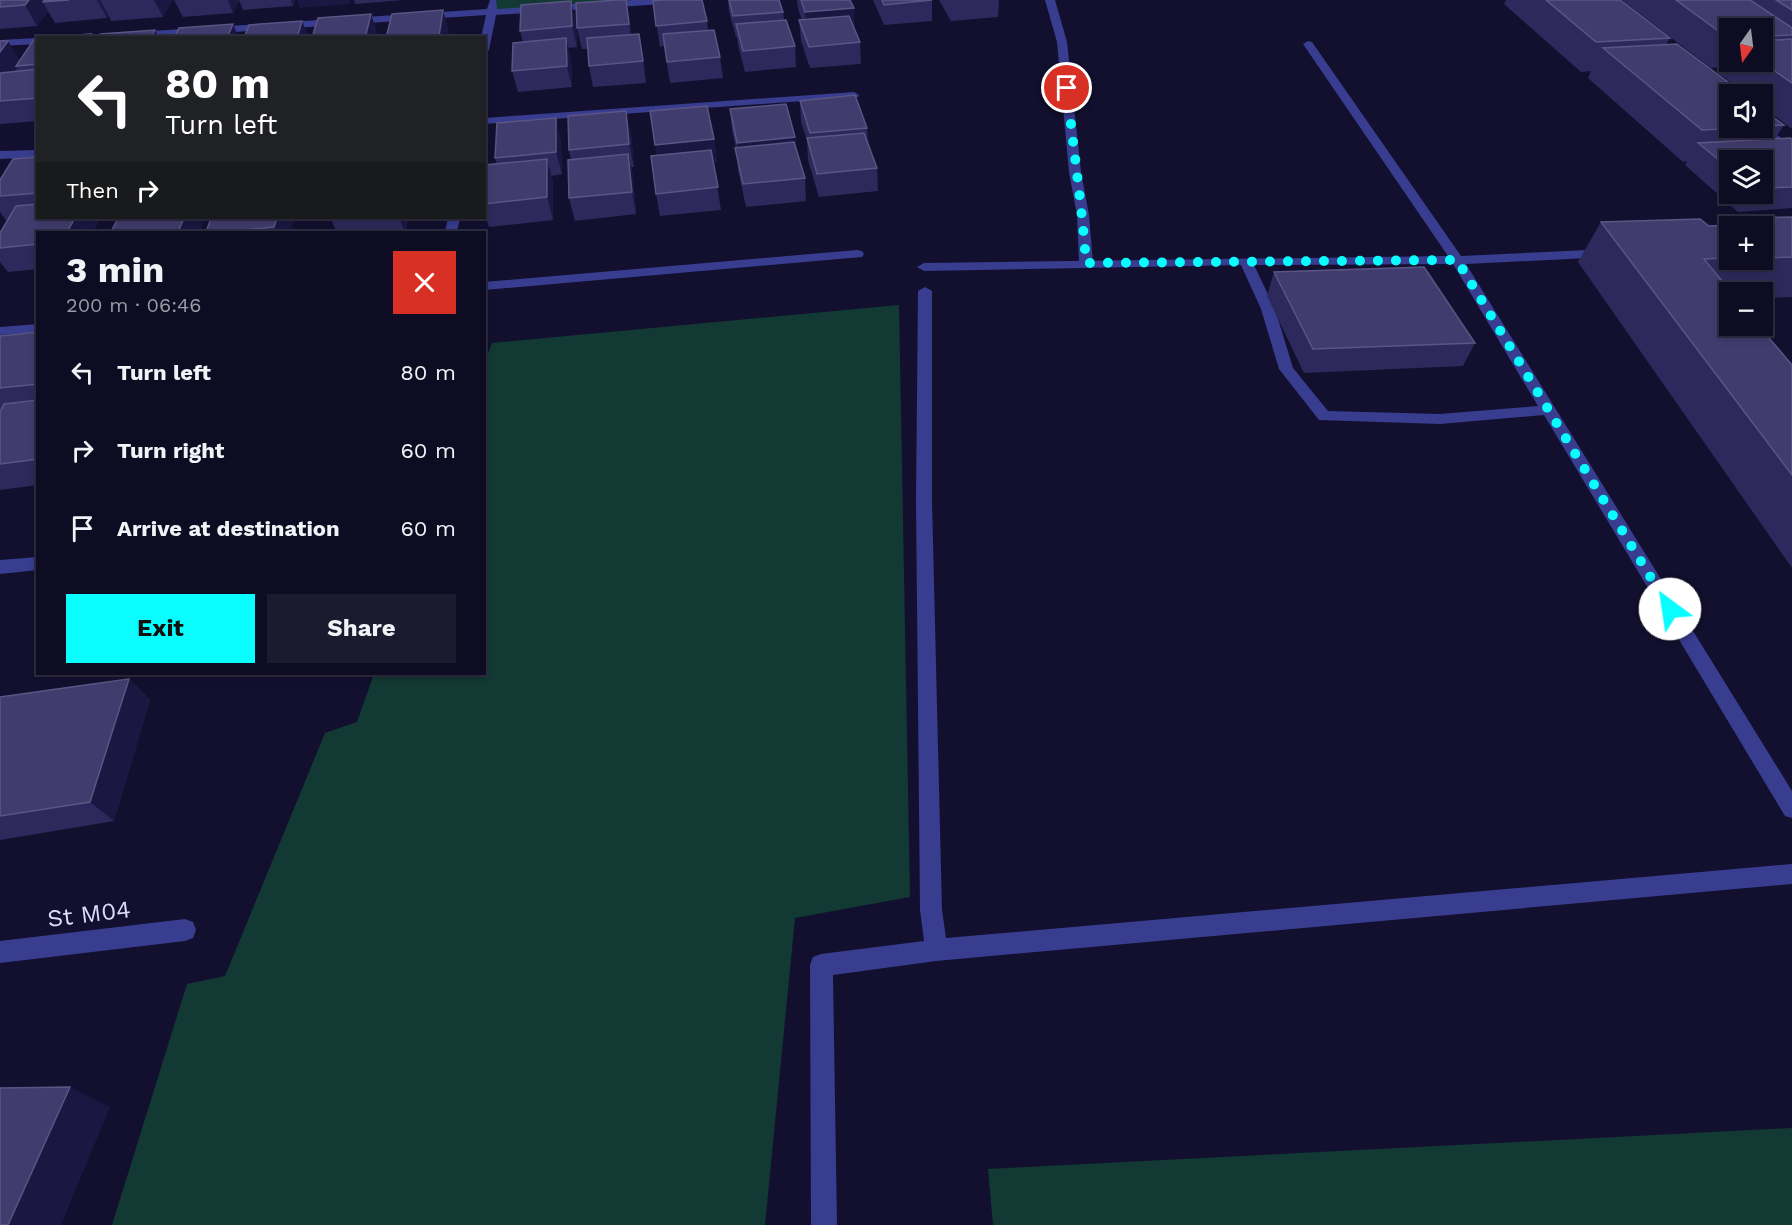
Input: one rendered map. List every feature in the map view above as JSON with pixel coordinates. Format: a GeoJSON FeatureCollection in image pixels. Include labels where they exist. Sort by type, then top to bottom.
{"type":"FeatureCollection","features":[{"type":"Feature","properties":{"kind":"street"},"geometry":{"type":"LineString","coordinates":[[486,39],[493,0]]}},
{"type":"Feature","properties":{"kind":"street"},"geometry":{"type":"LineString","coordinates":[[121,36],[678,0]]}},
{"type":"Feature","properties":{"kind":"street"},"geometry":{"type":"LineString","coordinates":[[1050,0],[1062,42],[1075,172],[1083,215],[1086,263]]}},
{"type":"Feature","properties":{"kind":"street"},"geometry":{"type":"LineString","coordinates":[[0,43],[36,41]]}},
{"type":"Feature","properties":{"kind":"street"},"geometry":{"type":"LineString","coordinates":[[1308,44],[1457,260],[1792,809]]}},
{"type":"Feature","properties":{"kind":"street"},"geometry":{"type":"LineString","coordinates":[[486,121],[854,95]]}},
{"type":"Feature","properties":{"kind":"street"},"geometry":{"type":"LineString","coordinates":[[1773,136],[1792,151]]}},
{"type":"Feature","properties":{"kind":"street"},"geometry":{"type":"LineString","coordinates":[[0,155],[36,153]]}},
{"type":"Feature","properties":{"kind":"street"},"geometry":{"type":"LineString","coordinates":[[924,267],[1086,263],[1457,260],[1620,252]]}},
{"type":"Feature","properties":{"kind":"street"},"geometry":{"type":"LineString","coordinates":[[486,286],[857,254]]}},
{"type":"Feature","properties":{"kind":"street"},"geometry":{"type":"LineString","coordinates":[[1246,261],[1268,309],[1286,369],[1324,416],[1440,419],[1549,410]]}},
{"type":"Feature","properties":{"kind":"street"},"geometry":{"type":"LineString","coordinates":[[925,291],[924,501],[930,887],[936,950]]}},
{"type":"Feature","properties":{"kind":"street"},"geometry":{"type":"LineString","coordinates":[[0,332],[36,328]]}},
{"type":"Feature","properties":{"kind":"street"},"geometry":{"type":"LineString","coordinates":[[0,567],[36,563]]}},
{"type":"Feature","properties":{"kind":"street"},"geometry":{"type":"LineString","coordinates":[[824,1225],[822,965],[936,950],[1792,874]]}},
{"type":"Feature","properties":{"kind":"street","name":"St M04"},"geometry":{"type":"LineString","coordinates":[[0,952],[185,930]]}},
{"type":"Feature","properties":{"kind":"green space"},"geometry":{"type":"Polygon","coordinates":[[[493,0],[638,0],[491,12],[493,0]]]}},
{"type":"Feature","properties":{"kind":"green space"},"geometry":{"type":"Polygon","coordinates":[[[899,305],[910,897],[795,918],[765,1225],[112,1225],[187,984],[225,976],[325,733],[357,722],[374,675],[486,675],[486,359],[492,343],[899,305]]]}},
{"type":"Feature","properties":{"kind":"green space"},"geometry":{"type":"Polygon","coordinates":[[[1792,1128],[1792,1225],[993,1225],[988,1169],[1792,1128]]]}},
{"type":"Feature","properties":{"kind":"building"},"geometry":{"type":"Polygon","coordinates":[[[0,0],[29,0],[25,5],[0,7],[0,0]]]}},
{"type":"Feature","properties":{"kind":"building"},"geometry":{"type":"Polygon","coordinates":[[[44,0],[69,0],[43,2],[44,0]]]}},
{"type":"Feature","properties":{"kind":"building"},"geometry":{"type":"Polygon","coordinates":[[[626,0],[629,24],[577,28],[576,3],[626,0]]]}},
{"type":"Feature","properties":{"kind":"building"},"geometry":{"type":"Polygon","coordinates":[[[702,0],[707,21],[656,26],[653,1],[702,0]]]}},
{"type":"Feature","properties":{"kind":"building"},"geometry":{"type":"Polygon","coordinates":[[[729,0],[779,0],[783,12],[733,16],[729,0]]]}},
{"type":"Feature","properties":{"kind":"building"},"geometry":{"type":"Polygon","coordinates":[[[801,0],[850,0],[854,8],[805,12],[801,0]]]}},
{"type":"Feature","properties":{"kind":"building"},"geometry":{"type":"Polygon","coordinates":[[[882,0],[932,0],[884,5],[882,0]]]}},
{"type":"Feature","properties":{"kind":"building"},"geometry":{"type":"Polygon","coordinates":[[[1546,0],[1620,0],[1670,38],[1596,42],[1546,0]]]}},
{"type":"Feature","properties":{"kind":"building"},"geometry":{"type":"Polygon","coordinates":[[[1676,0],[1750,0],[1792,28],[1792,35],[1773,36],[1773,18],[1719,18],[1719,31],[1676,0]]]}},
{"type":"Feature","properties":{"kind":"building"},"geometry":{"type":"Polygon","coordinates":[[[1776,0],[1792,0],[1792,10],[1776,0]]]}},
{"type":"Feature","properties":{"kind":"building"},"geometry":{"type":"Polygon","coordinates":[[[571,1],[572,26],[520,31],[521,5],[571,1]]]}},
{"type":"Feature","properties":{"kind":"building"},"geometry":{"type":"Polygon","coordinates":[[[443,10],[439,36],[386,36],[392,14],[443,10]]]}},
{"type":"Feature","properties":{"kind":"building"},"geometry":{"type":"Polygon","coordinates":[[[371,14],[366,36],[313,36],[318,18],[371,14]]]}},
{"type":"Feature","properties":{"kind":"building"},"geometry":{"type":"Polygon","coordinates":[[[849,16],[860,42],[809,47],[799,20],[849,16]]]}},
{"type":"Feature","properties":{"kind":"building"},"geometry":{"type":"Polygon","coordinates":[[[786,20],[795,46],[743,51],[736,24],[786,20]]]}},
{"type":"Feature","properties":{"kind":"building"},"geometry":{"type":"Polygon","coordinates":[[[302,21],[298,36],[245,36],[249,25],[302,21]]]}},
{"type":"Feature","properties":{"kind":"building"},"geometry":{"type":"Polygon","coordinates":[[[233,24],[228,36],[175,36],[179,28],[233,24]]]}},
{"type":"Feature","properties":{"kind":"building"},"geometry":{"type":"Polygon","coordinates":[[[155,30],[152,36],[99,36],[100,34],[155,30]]]}},
{"type":"Feature","properties":{"kind":"building"},"geometry":{"type":"Polygon","coordinates":[[[714,30],[720,57],[667,62],[663,34],[714,30]]]}},
{"type":"Feature","properties":{"kind":"building"},"geometry":{"type":"Polygon","coordinates":[[[91,34],[90,36],[66,36],[91,34]]]}},
{"type":"Feature","properties":{"kind":"building"},"geometry":{"type":"Polygon","coordinates":[[[639,34],[643,61],[589,66],[587,38],[639,34]]]}},
{"type":"Feature","properties":{"kind":"building"},"geometry":{"type":"Polygon","coordinates":[[[35,38],[36,38],[36,64],[16,66],[35,38]]]}},
{"type":"Feature","properties":{"kind":"building"},"geometry":{"type":"Polygon","coordinates":[[[566,38],[567,66],[512,71],[513,43],[566,38]]]}},
{"type":"Feature","properties":{"kind":"building"},"geometry":{"type":"Polygon","coordinates":[[[1792,39],[1792,83],[1773,70],[1773,40],[1792,39]]]}},
{"type":"Feature","properties":{"kind":"building"},"geometry":{"type":"Polygon","coordinates":[[[0,41],[8,41],[0,52],[0,41]]]}},
{"type":"Feature","properties":{"kind":"building"},"geometry":{"type":"Polygon","coordinates":[[[1677,44],[1731,84],[1719,84],[1719,129],[1702,130],[1603,48],[1677,44]]]}},
{"type":"Feature","properties":{"kind":"building"},"geometry":{"type":"Polygon","coordinates":[[[36,69],[36,98],[0,101],[0,73],[36,69]]]}},
{"type":"Feature","properties":{"kind":"building"},"geometry":{"type":"Polygon","coordinates":[[[855,95],[867,128],[810,133],[800,101],[855,95]]]}},
{"type":"Feature","properties":{"kind":"building"},"geometry":{"type":"Polygon","coordinates":[[[786,104],[795,137],[737,143],[730,109],[786,104]]]}},
{"type":"Feature","properties":{"kind":"building"},"geometry":{"type":"Polygon","coordinates":[[[707,106],[714,139],[655,145],[650,111],[707,106]]]}},
{"type":"Feature","properties":{"kind":"building"},"geometry":{"type":"Polygon","coordinates":[[[626,111],[629,144],[569,150],[568,116],[626,111]]]}},
{"type":"Feature","properties":{"kind":"building"},"geometry":{"type":"Polygon","coordinates":[[[1773,117],[1784,125],[1773,126],[1773,117]]]}},
{"type":"Feature","properties":{"kind":"building"},"geometry":{"type":"Polygon","coordinates":[[[556,118],[556,152],[495,158],[497,123],[556,118]]]}},
{"type":"Feature","properties":{"kind":"building"},"geometry":{"type":"Polygon","coordinates":[[[864,133],[877,168],[817,174],[807,138],[864,133]]]}},
{"type":"Feature","properties":{"kind":"building"},"geometry":{"type":"Polygon","coordinates":[[[1790,138],[1792,139],[1792,187],[1773,188],[1773,150],[1719,150],[1719,160],[1698,143],[1790,138]]]}},
{"type":"Feature","properties":{"kind":"building"},"geometry":{"type":"Polygon","coordinates":[[[794,142],[805,178],[743,184],[735,148],[794,142]]]}},
{"type":"Feature","properties":{"kind":"building"},"geometry":{"type":"Polygon","coordinates":[[[711,150],[718,187],[656,194],[651,156],[711,150]]]}},
{"type":"Feature","properties":{"kind":"building"},"geometry":{"type":"Polygon","coordinates":[[[628,154],[632,192],[569,198],[568,160],[628,154]]]}},
{"type":"Feature","properties":{"kind":"building"},"geometry":{"type":"Polygon","coordinates":[[[36,157],[36,193],[0,196],[0,180],[13,159],[36,157]]]}},
{"type":"Feature","properties":{"kind":"building"},"geometry":{"type":"Polygon","coordinates":[[[547,159],[547,197],[486,204],[486,165],[547,159]]]}},
{"type":"Feature","properties":{"kind":"building"},"geometry":{"type":"Polygon","coordinates":[[[36,204],[36,219],[74,219],[68,231],[36,231],[36,244],[0,248],[0,233],[16,206],[36,204]]]}},
{"type":"Feature","properties":{"kind":"building"},"geometry":{"type":"Polygon","coordinates":[[[1773,217],[1792,217],[1792,257],[1773,258],[1773,217]]]}},
{"type":"Feature","properties":{"kind":"building"},"geometry":{"type":"Polygon","coordinates":[[[118,219],[184,219],[178,231],[112,231],[118,219]]]}},
{"type":"Feature","properties":{"kind":"building"},"geometry":{"type":"Polygon","coordinates":[[[211,219],[277,219],[274,227],[206,231],[211,219]]]}},
{"type":"Feature","properties":{"kind":"building"},"geometry":{"type":"Polygon","coordinates":[[[1700,219],[1709,226],[1719,226],[1719,258],[1704,259],[1723,282],[1719,282],[1719,336],[1767,336],[1792,365],[1792,475],[1601,222],[1700,219]]]}},
{"type":"Feature","properties":{"kind":"building"},"geometry":{"type":"Polygon","coordinates":[[[1424,267],[1475,343],[1313,349],[1274,272],[1424,267]]]}},
{"type":"Feature","properties":{"kind":"building"},"geometry":{"type":"Polygon","coordinates":[[[36,332],[36,384],[0,388],[0,336],[36,332]]]}},
{"type":"Feature","properties":{"kind":"building"},"geometry":{"type":"Polygon","coordinates":[[[36,400],[36,459],[0,464],[0,412],[4,404],[36,400]]]}},
{"type":"Feature","properties":{"kind":"building"},"geometry":{"type":"Polygon","coordinates":[[[129,679],[90,802],[0,816],[0,697],[129,679]]]}},
{"type":"Feature","properties":{"kind":"building"},"geometry":{"type":"Polygon","coordinates":[[[70,1087],[8,1225],[0,1225],[0,1088],[70,1087]]]}},
{"type":"Feature","properties":{"kind":"route"},"geometry":{"type":"LineString","coordinates":[[1067,88],[1075,172],[1083,215],[1086,263],[1457,260],[1670,609]]}}]}
